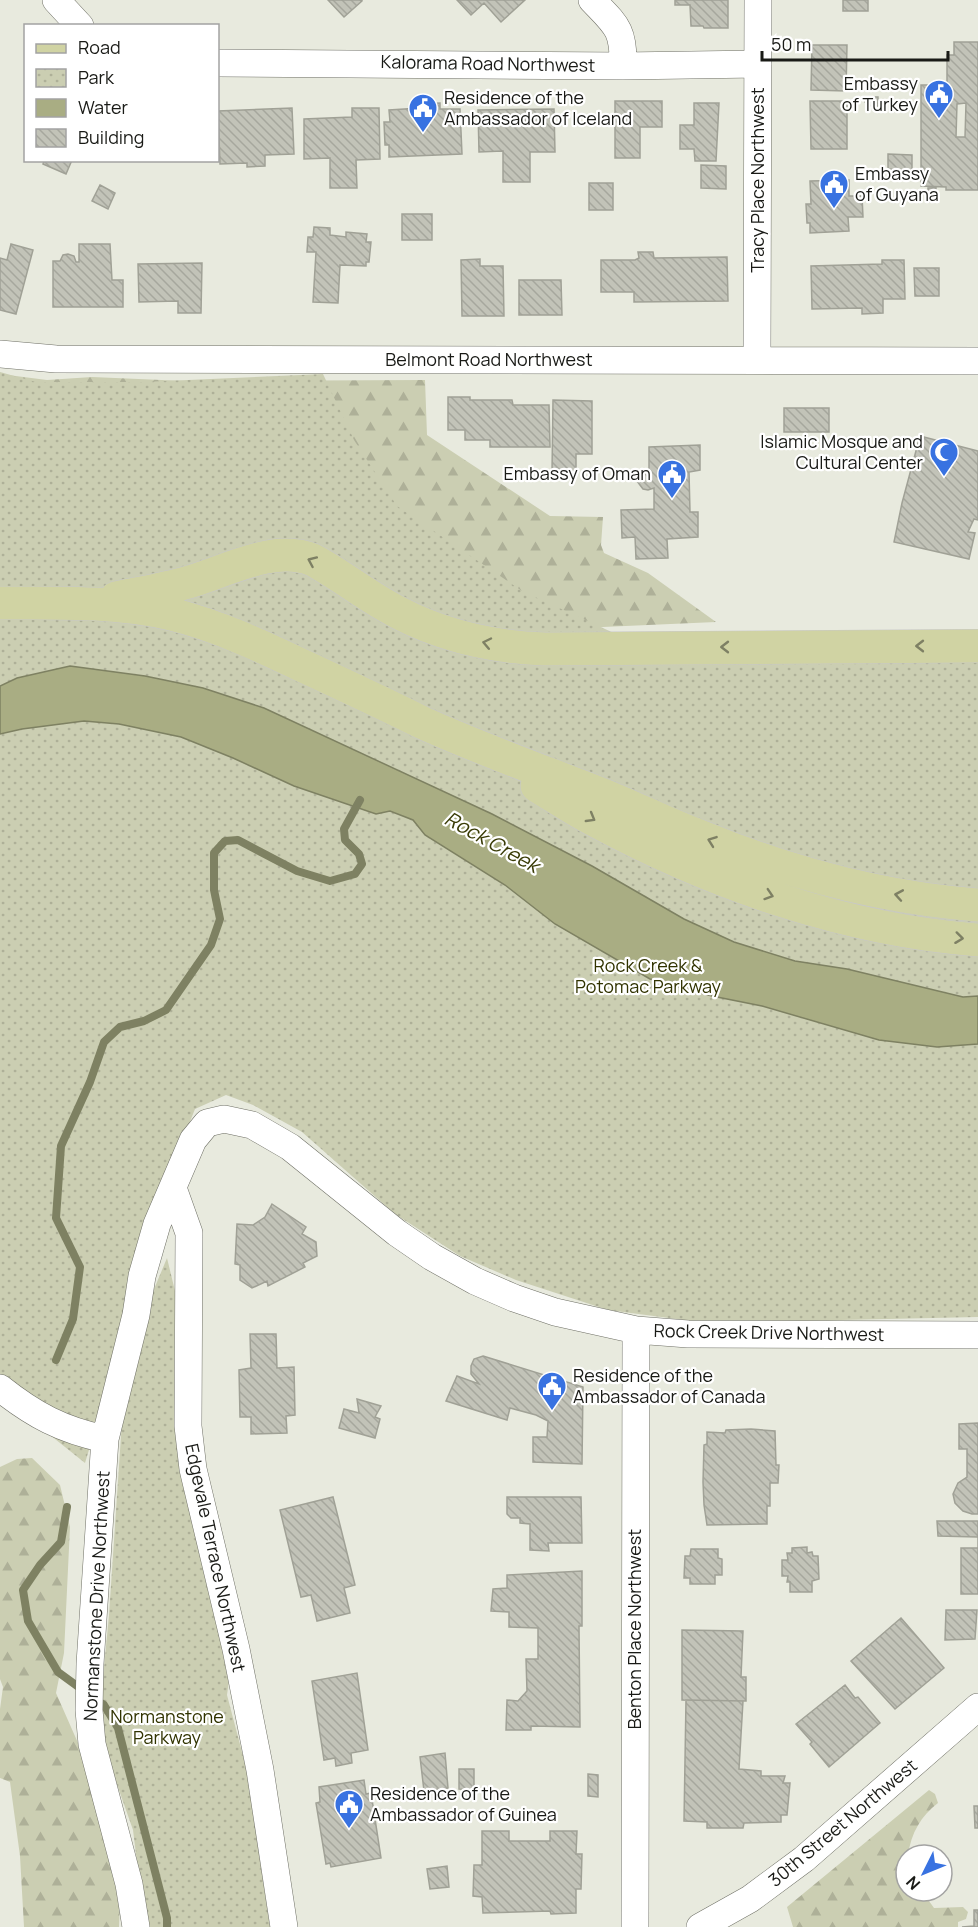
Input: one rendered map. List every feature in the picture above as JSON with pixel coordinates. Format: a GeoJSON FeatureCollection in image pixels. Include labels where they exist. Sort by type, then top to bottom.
{"type":"FeatureCollection","features":[{"type":"Feature","properties":{"kind":"main road"},"geometry":{"type":"LineString","coordinates":[[91,603],[187,583],[282,554],[304,556],[313,560],[386,606],[425,625],[490,645],[545,649],[978,646]]}},
{"type":"Feature","properties":{"kind":"main road"},"geometry":{"type":"LineString","coordinates":[[0,603],[91,603],[133,607],[171,615],[239,637],[469,744],[608,797],[702,838],[793,870],[880,892],[925,900],[978,905]]}},
{"type":"Feature","properties":{"kind":"main road"},"geometry":{"type":"LineString","coordinates":[[469,744],[594,821],[714,876],[814,910],[916,932],[978,940]]}},
{"type":"Feature","properties":{"kind":"street"},"geometry":{"type":"LineString","coordinates":[[56,0],[78,24]]}},
{"type":"Feature","properties":{"kind":"street"},"geometry":{"type":"LineString","coordinates":[[592,0],[621,33],[624,48],[623,66]]}},
{"type":"Feature","properties":{"kind":"street","name":"Tracy Place Northwest"},"geometry":{"type":"LineString","coordinates":[[757,360],[758,0]]}},
{"type":"Feature","properties":{"kind":"street","name":"Kalorama Road Northwest"},"geometry":{"type":"LineString","coordinates":[[219,63],[623,66],[758,64]]}},
{"type":"Feature","properties":{"kind":"street","name":"Belmont Road Northwest"},"geometry":{"type":"LineString","coordinates":[[0,354],[56,359],[978,361]]}},
{"type":"Feature","properties":{"kind":"street","name":"Rock Creek Drive Northwest"},"geometry":{"type":"LineString","coordinates":[[105,1438],[127,1354],[142,1276],[157,1224],[193,1140],[207,1123],[217,1119],[252,1125],[290,1147],[397,1233],[432,1257],[475,1281],[555,1312],[636,1330],[688,1334],[978,1335]]}},
{"type":"Feature","properties":{"kind":"street","name":"Edgevale Terrace Northwest"},"geometry":{"type":"LineString","coordinates":[[173,1188],[189,1233],[188,1426],[193,1469],[238,1660],[260,1770],[284,1927]]}},
{"type":"Feature","properties":{"kind":"street","name":"Benton Place Northwest"},"geometry":{"type":"LineString","coordinates":[[635,1927],[636,1330]]}},
{"type":"Feature","properties":{"kind":"street"},"geometry":{"type":"LineString","coordinates":[[0,1388],[27,1409],[56,1425],[82,1434],[105,1438]]}},
{"type":"Feature","properties":{"kind":"street","name":"Normanstone Drive Northwest"},"geometry":{"type":"LineString","coordinates":[[105,1438],[89,1706],[92,1744],[129,1884],[136,1927]]}},
{"type":"Feature","properties":{"kind":"street","name":"30th Street Northwest"},"geometry":{"type":"LineString","coordinates":[[700,1927],[750,1899],[804,1859],[978,1707]]}},
{"type":"Feature","properties":{"kind":"green space","name":"Rock Creek & Potomac Parkway"},"geometry":{"type":"Polygon","coordinates":[[[0,372],[36,382],[143,382],[323,374],[354,440],[397,506],[522,591],[640,645],[978,658],[978,1317],[707,1323],[608,1310],[516,1280],[460,1256],[395,1214],[302,1132],[253,1105],[226,1095],[195,1109],[132,1267],[113,1370],[85,1463],[0,1395],[0,372]]]}},
{"type":"Feature","properties":{"kind":"green space"},"geometry":{"type":"Polygon","coordinates":[[[0,374],[47,380],[92,377],[185,381],[425,380],[427,435],[550,516],[603,517],[601,545],[604,553],[648,573],[716,622],[512,631],[0,374]]]}},
{"type":"Feature","properties":{"kind":"green space","name":"Normanstone Parkway"},"geometry":{"type":"Polygon","coordinates":[[[167,1258],[175,1291],[174,1373],[177,1434],[233,1652],[227,1695],[247,1771],[270,1927],[145,1927],[133,1830],[98,1730],[109,1615],[122,1421],[137,1330],[167,1258]]]}},
{"type":"Feature","properties":{"kind":"green space"},"geometry":{"type":"Polygon","coordinates":[[[32,1458],[60,1485],[70,1527],[64,1653],[56,1693],[78,1743],[120,1901],[119,1927],[24,1927],[20,1856],[10,1782],[0,1778],[0,1709],[3,1687],[0,1679],[0,1467],[17,1459],[32,1458]]]}},
{"type":"Feature","properties":{"kind":"green space"},"geometry":{"type":"Polygon","coordinates":[[[929,1790],[935,1794],[938,1803],[922,1819],[914,1832],[911,1843],[894,1843],[894,1903],[930,1903],[934,1908],[963,1907],[968,1912],[966,1919],[958,1922],[958,1927],[793,1927],[787,1907],[929,1790]]]}},
{"type":"Feature","properties":{"kind":"water","name":"Rock Creek"},"geometry":{"type":"Polygon","coordinates":[[[70,666],[145,676],[203,688],[264,708],[492,814],[592,866],[684,919],[734,942],[795,961],[847,969],[963,997],[978,996],[978,1044],[937,1047],[879,1040],[762,1006],[712,996],[650,979],[555,924],[505,885],[425,835],[413,820],[390,811],[376,814],[294,786],[181,737],[119,724],[84,721],[0,734],[0,686],[17,678],[70,666]]]}},
{"type":"Feature","properties":{"kind":"building"},"geometry":{"type":"Polygon","coordinates":[[[328,0],[362,0],[362,1],[344,17],[328,0]]]}},
{"type":"Feature","properties":{"kind":"building"},"geometry":{"type":"Polygon","coordinates":[[[457,0],[525,0],[501,22],[484,3],[471,15],[457,0]]]}},
{"type":"Feature","properties":{"kind":"building"},"geometry":{"type":"Polygon","coordinates":[[[675,0],[728,0],[728,28],[691,26],[690,5],[675,5],[675,0]]]}},
{"type":"Feature","properties":{"kind":"building"},"geometry":{"type":"Polygon","coordinates":[[[843,0],[868,0],[868,11],[843,11],[843,0]]]}},
{"type":"Feature","properties":{"kind":"building","name":"Embassy of Turkey"},"geometry":{"type":"Polygon","coordinates":[[[954,42],[978,42],[978,190],[946,190],[946,187],[921,186],[921,85],[947,85],[947,55],[954,55],[954,42]],[[966,103],[957,104],[956,137],[965,137],[966,103]]]}},
{"type":"Feature","properties":{"kind":"building"},"geometry":{"type":"Polygon","coordinates":[[[812,45],[847,45],[846,91],[811,90],[812,45]]]}},
{"type":"Feature","properties":{"kind":"building"},"geometry":{"type":"Polygon","coordinates":[[[865,97],[878,97],[878,106],[871,106],[865,102],[865,97]]]}},
{"type":"Feature","properties":{"kind":"building"},"geometry":{"type":"Polygon","coordinates":[[[615,101],[662,101],[662,127],[640,127],[640,158],[615,158],[615,101]]]}},
{"type":"Feature","properties":{"kind":"building"},"geometry":{"type":"Polygon","coordinates":[[[810,101],[847,101],[847,149],[811,149],[810,101]]]}},
{"type":"Feature","properties":{"kind":"building","name":"Residence of the Ambassador of Iceland"},"geometry":{"type":"Polygon","coordinates":[[[440,103],[440,109],[460,109],[462,154],[389,157],[389,145],[385,145],[384,122],[390,122],[389,110],[420,108],[419,104],[440,103]]]}},
{"type":"Feature","properties":{"kind":"building"},"geometry":{"type":"Polygon","coordinates":[[[694,103],[719,103],[716,161],[695,161],[694,149],[680,149],[680,125],[694,125],[694,103]]]}},
{"type":"Feature","properties":{"kind":"building"},"geometry":{"type":"Polygon","coordinates":[[[292,108],[294,154],[265,155],[265,166],[247,167],[247,163],[220,164],[219,111],[292,108]]]}},
{"type":"Feature","properties":{"kind":"building"},"geometry":{"type":"Polygon","coordinates":[[[352,108],[379,108],[380,159],[356,160],[357,188],[330,188],[330,158],[304,159],[304,119],[352,117],[352,108]]]}},
{"type":"Feature","properties":{"kind":"building"},"geometry":{"type":"Polygon","coordinates":[[[554,109],[555,152],[530,152],[530,182],[503,182],[503,151],[479,152],[478,110],[554,109]]]}},
{"type":"Feature","properties":{"kind":"building"},"geometry":{"type":"Polygon","coordinates":[[[888,154],[912,155],[912,170],[888,169],[888,154]]]}},
{"type":"Feature","properties":{"kind":"building"},"geometry":{"type":"Polygon","coordinates":[[[44,162],[71,162],[66,174],[43,164],[44,162]]]}},
{"type":"Feature","properties":{"kind":"building"},"geometry":{"type":"Polygon","coordinates":[[[701,165],[726,166],[726,189],[701,188],[701,165]]]}},
{"type":"Feature","properties":{"kind":"building","name":"Embassy of Guyana"},"geometry":{"type":"Polygon","coordinates":[[[849,180],[849,196],[862,196],[863,217],[848,217],[849,231],[810,233],[806,204],[811,204],[810,181],[849,180]]]}},
{"type":"Feature","properties":{"kind":"building"},"geometry":{"type":"Polygon","coordinates":[[[589,183],[613,183],[613,210],[589,210],[589,183]]]}},
{"type":"Feature","properties":{"kind":"building"},"geometry":{"type":"Polygon","coordinates":[[[100,185],[115,193],[108,209],[92,201],[100,185]]]}},
{"type":"Feature","properties":{"kind":"building"},"geometry":{"type":"Polygon","coordinates":[[[928,188],[936,188],[936,202],[928,202],[928,188]]]}},
{"type":"Feature","properties":{"kind":"building"},"geometry":{"type":"Polygon","coordinates":[[[402,214],[432,214],[432,240],[402,240],[402,214]]]}},
{"type":"Feature","properties":{"kind":"building"},"geometry":{"type":"Polygon","coordinates":[[[314,227],[330,228],[330,235],[346,237],[346,232],[367,234],[366,242],[371,242],[369,262],[366,262],[366,266],[340,265],[338,303],[313,302],[316,252],[307,252],[308,237],[313,237],[314,227]]]}},
{"type":"Feature","properties":{"kind":"building"},"geometry":{"type":"Polygon","coordinates":[[[11,244],[33,250],[16,314],[0,310],[0,258],[7,260],[11,244]]]}},
{"type":"Feature","properties":{"kind":"building"},"geometry":{"type":"Polygon","coordinates":[[[79,244],[110,244],[112,280],[123,280],[123,307],[53,307],[53,261],[60,261],[63,255],[68,254],[74,256],[76,262],[79,262],[79,244]]]}},
{"type":"Feature","properties":{"kind":"building"},"geometry":{"type":"Polygon","coordinates":[[[638,252],[653,252],[654,258],[727,257],[728,301],[634,302],[634,292],[601,292],[601,260],[635,260],[639,258],[638,252]]]}},
{"type":"Feature","properties":{"kind":"building"},"geometry":{"type":"Polygon","coordinates":[[[480,259],[480,266],[503,266],[504,316],[462,316],[461,260],[480,259]]]}},
{"type":"Feature","properties":{"kind":"building"},"geometry":{"type":"Polygon","coordinates":[[[882,260],[904,260],[905,299],[883,299],[883,313],[862,314],[862,308],[812,309],[811,266],[882,264],[882,260]]]}},
{"type":"Feature","properties":{"kind":"building"},"geometry":{"type":"Polygon","coordinates":[[[202,263],[201,313],[178,313],[178,301],[139,302],[138,264],[202,263]]]}},
{"type":"Feature","properties":{"kind":"building"},"geometry":{"type":"Polygon","coordinates":[[[914,268],[939,268],[939,296],[915,296],[914,268]]]}},
{"type":"Feature","properties":{"kind":"building"},"geometry":{"type":"Polygon","coordinates":[[[519,280],[561,280],[562,315],[519,315],[519,280]]]}},
{"type":"Feature","properties":{"kind":"building"},"geometry":{"type":"Polygon","coordinates":[[[448,397],[470,397],[470,400],[512,400],[513,405],[549,405],[550,447],[490,447],[490,440],[465,440],[465,430],[448,430],[448,397]]]}},
{"type":"Feature","properties":{"kind":"building"},"geometry":{"type":"Polygon","coordinates":[[[553,400],[592,401],[592,454],[576,454],[576,474],[552,473],[553,400]]]}},
{"type":"Feature","properties":{"kind":"building"},"geometry":{"type":"Polygon","coordinates":[[[784,408],[829,408],[829,432],[784,432],[784,408]]]}},
{"type":"Feature","properties":{"kind":"building","name":"Islamic Mosque and Cultural Center"},"geometry":{"type":"Polygon","coordinates":[[[920,436],[978,451],[978,520],[974,519],[968,532],[975,533],[969,559],[894,542],[920,436]]]}},
{"type":"Feature","properties":{"kind":"building","name":"Embassy of Oman"},"geometry":{"type":"Polygon","coordinates":[[[700,445],[700,470],[689,472],[690,512],[698,512],[698,537],[667,539],[668,558],[636,559],[635,537],[622,538],[621,510],[654,509],[654,488],[643,489],[637,481],[640,472],[649,469],[649,447],[700,445]]]}},
{"type":"Feature","properties":{"kind":"building"},"geometry":{"type":"Polygon","coordinates":[[[272,1204],[306,1227],[302,1234],[316,1242],[317,1256],[303,1263],[305,1267],[268,1286],[267,1281],[252,1288],[240,1280],[240,1265],[235,1264],[237,1224],[253,1225],[265,1217],[272,1204]]]}},
{"type":"Feature","properties":{"kind":"building"},"geometry":{"type":"Polygon","coordinates":[[[250,1334],[276,1334],[277,1368],[294,1367],[295,1415],[286,1416],[287,1433],[251,1434],[251,1417],[240,1417],[239,1370],[251,1368],[250,1334]]]}},
{"type":"Feature","properties":{"kind":"building","name":"Residence of the Ambassador of Canada"},"geometry":{"type":"Polygon","coordinates":[[[483,1356],[583,1387],[582,1464],[533,1462],[533,1437],[547,1437],[548,1421],[536,1415],[510,1408],[507,1420],[446,1401],[457,1376],[479,1384],[471,1374],[471,1366],[474,1359],[483,1356]]]}},
{"type":"Feature","properties":{"kind":"building"},"geometry":{"type":"Polygon","coordinates":[[[357,1399],[381,1406],[375,1417],[380,1419],[375,1438],[339,1428],[344,1409],[359,1413],[357,1399]]]}},
{"type":"Feature","properties":{"kind":"building"},"geometry":{"type":"Polygon","coordinates":[[[978,1423],[978,1514],[972,1514],[963,1511],[955,1503],[953,1494],[958,1483],[967,1477],[967,1449],[959,1449],[959,1424],[978,1423]]]}},
{"type":"Feature","properties":{"kind":"building"},"geometry":{"type":"Polygon","coordinates":[[[726,1430],[775,1431],[776,1465],[779,1465],[778,1483],[770,1483],[767,1524],[707,1525],[703,1482],[704,1445],[707,1444],[707,1432],[725,1433],[726,1430]]]}},
{"type":"Feature","properties":{"kind":"building"},"geometry":{"type":"Polygon","coordinates":[[[333,1497],[355,1585],[344,1588],[350,1613],[317,1621],[311,1595],[301,1597],[280,1510],[333,1497]]]}},
{"type":"Feature","properties":{"kind":"building"},"geometry":{"type":"Polygon","coordinates":[[[507,1497],[581,1497],[582,1543],[548,1543],[549,1551],[530,1550],[530,1524],[520,1523],[520,1518],[511,1518],[507,1514],[507,1497]]]}},
{"type":"Feature","properties":{"kind":"building"},"geometry":{"type":"Polygon","coordinates":[[[937,1521],[978,1521],[978,1537],[938,1536],[937,1521]]]}},
{"type":"Feature","properties":{"kind":"building"},"geometry":{"type":"Polygon","coordinates":[[[807,1547],[807,1553],[812,1552],[813,1556],[818,1556],[819,1579],[812,1581],[812,1592],[790,1592],[788,1576],[782,1576],[782,1560],[788,1560],[787,1553],[792,1553],[792,1548],[807,1547]]]}},
{"type":"Feature","properties":{"kind":"building"},"geometry":{"type":"Polygon","coordinates":[[[961,1548],[978,1548],[978,1594],[961,1594],[961,1548]]]}},
{"type":"Feature","properties":{"kind":"building"},"geometry":{"type":"Polygon","coordinates":[[[691,1549],[718,1549],[718,1558],[722,1559],[722,1575],[715,1575],[715,1584],[690,1584],[690,1578],[684,1578],[685,1556],[690,1556],[691,1549]]]}},
{"type":"Feature","properties":{"kind":"building"},"geometry":{"type":"Polygon","coordinates":[[[582,1571],[582,1626],[579,1626],[580,1727],[531,1726],[531,1730],[506,1730],[507,1700],[518,1701],[527,1691],[526,1659],[538,1659],[538,1628],[509,1627],[509,1612],[491,1611],[493,1589],[507,1588],[507,1575],[582,1571]]]}},
{"type":"Feature","properties":{"kind":"building"},"geometry":{"type":"Polygon","coordinates":[[[946,1610],[977,1610],[975,1639],[945,1640],[946,1610]]]}},
{"type":"Feature","properties":{"kind":"building"},"geometry":{"type":"Polygon","coordinates":[[[901,1618],[944,1668],[895,1709],[851,1661],[901,1618]]]}},
{"type":"Feature","properties":{"kind":"building"},"geometry":{"type":"Polygon","coordinates":[[[682,1630],[743,1631],[741,1677],[746,1677],[746,1701],[682,1700],[682,1630]]]}},
{"type":"Feature","properties":{"kind":"building"},"geometry":{"type":"Polygon","coordinates":[[[357,1673],[368,1750],[351,1753],[352,1763],[336,1766],[335,1758],[324,1760],[312,1681],[357,1673]]]}},
{"type":"Feature","properties":{"kind":"building"},"geometry":{"type":"Polygon","coordinates":[[[845,1685],[880,1723],[829,1767],[796,1724],[845,1685]]]}},
{"type":"Feature","properties":{"kind":"building"},"geometry":{"type":"Polygon","coordinates":[[[686,1700],[743,1701],[739,1769],[761,1771],[761,1776],[785,1776],[783,1783],[790,1783],[787,1815],[781,1815],[781,1822],[744,1823],[743,1828],[707,1828],[707,1822],[684,1821],[686,1700]]]}},
{"type":"Feature","properties":{"kind":"building"},"geometry":{"type":"Polygon","coordinates":[[[445,1753],[448,1788],[424,1791],[420,1757],[445,1753]]]}},
{"type":"Feature","properties":{"kind":"building"},"geometry":{"type":"Polygon","coordinates":[[[459,1769],[474,1769],[474,1790],[459,1789],[459,1769]]]}},
{"type":"Feature","properties":{"kind":"building"},"geometry":{"type":"Polygon","coordinates":[[[588,1774],[598,1775],[598,1797],[588,1796],[588,1774]]]}},
{"type":"Feature","properties":{"kind":"building","name":"Residence of the Ambassador of Guinea"},"geometry":{"type":"Polygon","coordinates":[[[364,1780],[366,1794],[371,1793],[381,1858],[331,1867],[330,1863],[326,1864],[316,1803],[320,1802],[319,1787],[364,1780]]]}},
{"type":"Feature","properties":{"kind":"building"},"geometry":{"type":"Polygon","coordinates":[[[974,1806],[978,1806],[978,1828],[975,1828],[974,1806]]]}},
{"type":"Feature","properties":{"kind":"building"},"geometry":{"type":"Polygon","coordinates":[[[482,1831],[509,1831],[509,1841],[550,1841],[550,1831],[577,1831],[576,1854],[582,1854],[581,1889],[576,1889],[576,1913],[551,1914],[550,1911],[483,1913],[482,1897],[473,1896],[474,1865],[482,1865],[482,1831]]]}},
{"type":"Feature","properties":{"kind":"building"},"geometry":{"type":"Polygon","coordinates":[[[447,1866],[449,1887],[430,1889],[427,1869],[447,1866]]]}},
{"type":"Feature","properties":{"kind":"building"},"geometry":{"type":"Polygon","coordinates":[[[974,1910],[978,1910],[978,1927],[962,1927],[974,1926],[974,1910]]]}},
{"type":"Feature","properties":{"kind":"waterway"},"geometry":{"type":"LineString","coordinates":[[56,1360],[73,1319],[80,1267],[56,1218],[61,1146],[90,1082],[104,1042],[120,1027],[144,1021],[166,1010],[211,945],[220,919],[214,890],[214,853],[225,841],[238,840],[297,871],[330,881],[355,874],[362,864],[359,854],[345,840],[344,829],[360,800]]}},
{"type":"Feature","properties":{"kind":"waterway"},"geometry":{"type":"LineString","coordinates":[[67,1507],[61,1542],[40,1565],[23,1590],[28,1621],[58,1672],[84,1691]]}},
{"type":"Feature","properties":{"kind":"waterway"},"geometry":{"type":"LineString","coordinates":[[96,1700],[104,1705],[118,1728],[167,1918],[167,1927]]}},
{"type":"Feature","properties":{"kind":"place","name":"Embassy of Turkey"},"geometry":{"type":"Point","coordinates":[939,120]}},
{"type":"Feature","properties":{"kind":"place","name":"Residence of the Ambassador of Iceland"},"geometry":{"type":"Point","coordinates":[423,134]}},
{"type":"Feature","properties":{"kind":"place","name":"Embassy of Guyana"},"geometry":{"type":"Point","coordinates":[834,210]}},
{"type":"Feature","properties":{"kind":"place","name":"Islamic Mosque and Cultural Center"},"geometry":{"type":"Point","coordinates":[944,478]}},
{"type":"Feature","properties":{"kind":"place","name":"Embassy of Oman"},"geometry":{"type":"Point","coordinates":[672,500]}},
{"type":"Feature","properties":{"kind":"place","name":"Residence of the Ambassador of Canada"},"geometry":{"type":"Point","coordinates":[552,1412]}},
{"type":"Feature","properties":{"kind":"place","name":"Residence of the Ambassador of Guinea"},"geometry":{"type":"Point","coordinates":[349,1830]}}]}
